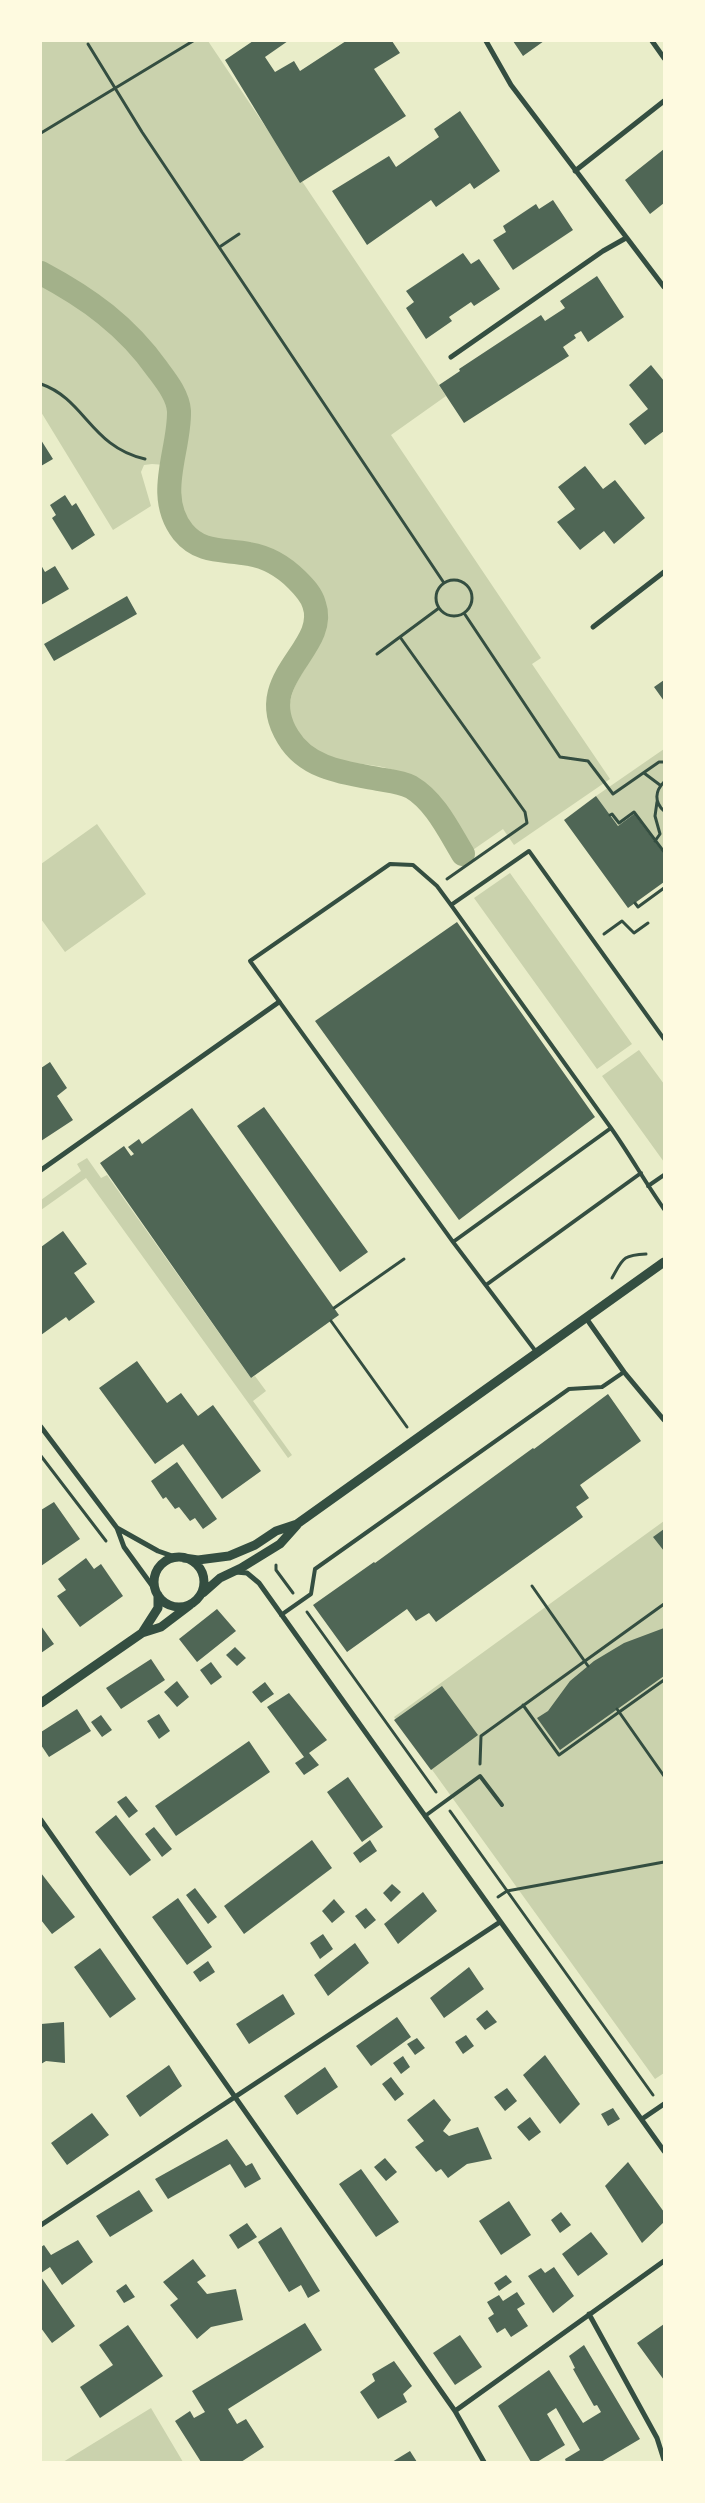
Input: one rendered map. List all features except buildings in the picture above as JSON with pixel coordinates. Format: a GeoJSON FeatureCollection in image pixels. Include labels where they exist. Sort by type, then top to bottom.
{"type":"FeatureCollection","features":[{"type":"Feature","properties":{"kind":"street"},"geometry":{"type":"LineString","coordinates":[[486,41],[510,85],[664,287]]}},
{"type":"Feature","properties":{"kind":"street"},"geometry":{"type":"LineString","coordinates":[[652,41],[664,58]]}},
{"type":"Feature","properties":{"kind":"street"},"geometry":{"type":"LineString","coordinates":[[575,172],[664,101]]}},
{"type":"Feature","properties":{"kind":"street"},"geometry":{"type":"LineString","coordinates":[[451,357],[603,251],[626,238]]}},
{"type":"Feature","properties":{"kind":"street"},"geometry":{"type":"LineString","coordinates":[[593,627],[664,572]]}},
{"type":"Feature","properties":{"kind":"street"},"geometry":{"type":"LineString","coordinates":[[41,1170],[279,1002]]}},
{"type":"Feature","properties":{"kind":"street"},"geometry":{"type":"LineString","coordinates":[[41,1703],[142,1633],[161,1627],[190,1605],[216,1581],[280,1544],[300,1522],[664,1262]]}},
{"type":"Feature","properties":{"kind":"street"},"geometry":{"type":"LineString","coordinates":[[586,1318],[624,1372],[664,1420]]}},
{"type":"Feature","properties":{"kind":"street"},"geometry":{"type":"LineString","coordinates":[[41,1426],[115,1526],[124,1547],[162,1600],[170,1606],[181,1607],[190,1605]]}},
{"type":"Feature","properties":{"kind":"street"},"geometry":{"type":"LineString","coordinates":[[142,1633],[158,1608],[155,1581],[158,1570],[166,1561],[181,1558],[213,1558],[237,1553],[276,1531],[300,1522]]}},
{"type":"Feature","properties":{"kind":"street"},"geometry":{"type":"LineString","coordinates":[[115,1526],[158,1551],[194,1563],[202,1572],[204,1584],[198,1598]]}},
{"type":"Feature","properties":{"kind":"street"},"geometry":{"type":"LineString","coordinates":[[231,1573],[241,1572],[251,1575],[281,1615],[664,2151]]}},
{"type":"Feature","properties":{"kind":"street"},"geometry":{"type":"LineString","coordinates":[[41,1820],[455,2412],[484,2462]]}},
{"type":"Feature","properties":{"kind":"street"},"geometry":{"type":"LineString","coordinates":[[41,2225],[500,1922]]}},
{"type":"Feature","properties":{"kind":"street"},"geometry":{"type":"LineString","coordinates":[[642,2119],[663,2105]]}},
{"type":"Feature","properties":{"kind":"street"},"geometry":{"type":"LineString","coordinates":[[455,2412],[664,2261]]}},
{"type":"Feature","properties":{"kind":"street"},"geometry":{"type":"LineString","coordinates":[[589,2314],[657,2438],[664,2460]]}},
{"type":"Feature","properties":{"kind":"lane"},"geometry":{"type":"LineString","coordinates":[[451,905],[529,851],[664,1039]]}},
{"type":"Feature","properties":{"kind":"lane"},"geometry":{"type":"LineString","coordinates":[[537,1353],[453,1242],[250,961],[390,864],[413,866],[437,886],[451,905],[611,1128],[664,1209]]}},
{"type":"Feature","properties":{"kind":"lane"},"geometry":{"type":"LineString","coordinates":[[453,1242],[611,1128]]}},
{"type":"Feature","properties":{"kind":"lane"},"geometry":{"type":"LineString","coordinates":[[486,1285],[641,1173]]}},
{"type":"Feature","properties":{"kind":"lane"},"geometry":{"type":"LineString","coordinates":[[648,1186],[664,1175]]}},
{"type":"Feature","properties":{"kind":"lane"},"geometry":{"type":"LineString","coordinates":[[281,1615],[311,1594],[315,1569],[569,1389],[602,1387],[624,1372]]}},
{"type":"Feature","properties":{"kind":"lane"},"geometry":{"type":"LineString","coordinates":[[424,1816],[480,1776],[502,1805]]}},
{"type":"Feature","properties":{"kind":"path"},"geometry":{"type":"LineString","coordinates":[[41,133],[193,41]]}},
{"type":"Feature","properties":{"kind":"path"},"geometry":{"type":"LineString","coordinates":[[88,44],[142,132],[444,583]]}},
{"type":"Feature","properties":{"kind":"path"},"geometry":{"type":"LineString","coordinates":[[220,246],[239,234]]}},
{"type":"Feature","properties":{"kind":"path"},"geometry":{"type":"LineString","coordinates":[[41,384],[68,401],[97,433],[114,447],[145,459]]}},
{"type":"Feature","properties":{"kind":"path"},"geometry":{"type":"LineString","coordinates":[[455,580],[466,585],[469,589],[472,600],[464,613],[450,616],[439,608],[437,592],[444,583],[455,580]]}},
{"type":"Feature","properties":{"kind":"path"},"geometry":{"type":"LineString","coordinates":[[377,654],[439,608]]}},
{"type":"Feature","properties":{"kind":"path"},"geometry":{"type":"LineString","coordinates":[[464,613],[560,757],[588,761],[613,794],[660,762],[664,762]]}},
{"type":"Feature","properties":{"kind":"path"},"geometry":{"type":"LineString","coordinates":[[400,637],[525,812],[528,823],[437,886]]}},
{"type":"Feature","properties":{"kind":"path"},"geometry":{"type":"LineString","coordinates":[[644,773],[660,785]]}},
{"type":"Feature","properties":{"kind":"path"},"geometry":{"type":"LineString","coordinates":[[656,841],[660,834],[655,816],[657,790],[664,782]]}},
{"type":"Feature","properties":{"kind":"path"},"geometry":{"type":"LineString","coordinates":[[657,802],[664,811]]}},
{"type":"Feature","properties":{"kind":"path"},"geometry":{"type":"LineString","coordinates":[[610,815],[612,814],[619,823],[634,812],[664,852]]}},
{"type":"Feature","properties":{"kind":"path"},"geometry":{"type":"LineString","coordinates":[[635,903],[638,907],[664,888]]}},
{"type":"Feature","properties":{"kind":"path"},"geometry":{"type":"LineString","coordinates":[[594,941],[622,921],[634,933],[648,923]]}},
{"type":"Feature","properties":{"kind":"path"},"geometry":{"type":"LineString","coordinates":[[609,1283],[623,1259],[632,1255],[652,1253]]}},
{"type":"Feature","properties":{"kind":"path"},"geometry":{"type":"LineString","coordinates":[[334,1308],[404,1259]]}},
{"type":"Feature","properties":{"kind":"path"},"geometry":{"type":"LineString","coordinates":[[331,1321],[407,1427]]}},
{"type":"Feature","properties":{"kind":"path"},"geometry":{"type":"LineString","coordinates":[[400,1432],[415,1422]]}},
{"type":"Feature","properties":{"kind":"path"},"geometry":{"type":"LineString","coordinates":[[41,1456],[112,1549]]}},
{"type":"Feature","properties":{"kind":"path"},"geometry":{"type":"LineString","coordinates":[[277,1560],[276,1570],[663,2105]]}},
{"type":"Feature","properties":{"kind":"path"},"geometry":{"type":"LineString","coordinates":[[532,1586],[588,1666]]}},
{"type":"Feature","properties":{"kind":"path"},"geometry":{"type":"LineString","coordinates":[[480,1776],[481,1736],[662,1605],[664,1610]]}},
{"type":"Feature","properties":{"kind":"path"},"geometry":{"type":"LineString","coordinates":[[523,1705],[559,1755],[618,1711],[664,1680]]}},
{"type":"Feature","properties":{"kind":"path"},"geometry":{"type":"LineString","coordinates":[[618,1711],[664,1776]]}},
{"type":"Feature","properties":{"kind":"path"},"geometry":{"type":"LineString","coordinates":[[487,1904],[507,1890],[664,1862]]}},
{"type":"Feature","properties":{"kind":"green space"},"geometry":{"type":"Polygon","coordinates":[[[41,41],[208,41],[446,396],[391,435],[541,658],[532,664],[610,779],[514,845],[503,829],[467,854],[451,820],[442,806],[420,783],[406,775],[389,769],[334,760],[311,749],[304,742],[291,721],[290,701],[297,683],[318,647],[325,628],[325,607],[309,578],[290,562],[275,553],[253,546],[210,540],[188,528],[178,511],[176,490],[179,466],[144,465],[141,472],[151,506],[113,530],[41,412],[41,41]]]}},
{"type":"Feature","properties":{"kind":"green space"},"geometry":{"type":"Polygon","coordinates":[[[664,749],[664,855],[634,814],[618,826],[596,796],[664,749]]]}},
{"type":"Feature","properties":{"kind":"green space"},"geometry":{"type":"Polygon","coordinates":[[[97,824],[146,894],[65,952],[41,919],[41,864],[97,824]]]}},
{"type":"Feature","properties":{"kind":"green space"},"geometry":{"type":"Polygon","coordinates":[[[510,873],[632,1044],[597,1069],[474,898],[510,873]]]}},
{"type":"Feature","properties":{"kind":"green space"},"geometry":{"type":"Polygon","coordinates":[[[639,1050],[664,1084],[664,1162],[602,1076],[639,1050]]]}},
{"type":"Feature","properties":{"kind":"green space"},"geometry":{"type":"Polygon","coordinates":[[[87,1158],[101,1178],[107,1175],[251,1378],[255,1376],[266,1391],[253,1401],[292,1455],[288,1458],[86,1178],[41,1210],[41,1200],[81,1171],[77,1164],[87,1158]]]}},
{"type":"Feature","properties":{"kind":"green space"},"geometry":{"type":"Polygon","coordinates":[[[664,1521],[664,2073],[655,2079],[394,1717],[664,1521]]]}},
{"type":"Feature","properties":{"kind":"green space"},"geometry":{"type":"Polygon","coordinates":[[[151,2408],[183,2462],[63,2462],[151,2408]]]}},
{"type":"Feature","properties":{"kind":"waterway"},"geometry":{"type":"LineString","coordinates":[[41,273],[90,303],[120,327],[146,354],[172,389],[179,411],[170,473],[170,503],[175,518],[183,532],[197,544],[205,547],[256,555],[275,563],[292,575],[311,597],[316,620],[311,635],[284,681],[279,698],[279,716],[288,737],[296,748],[316,763],[340,772],[399,783],[411,787],[420,793],[447,826],[463,854]]}}]}
